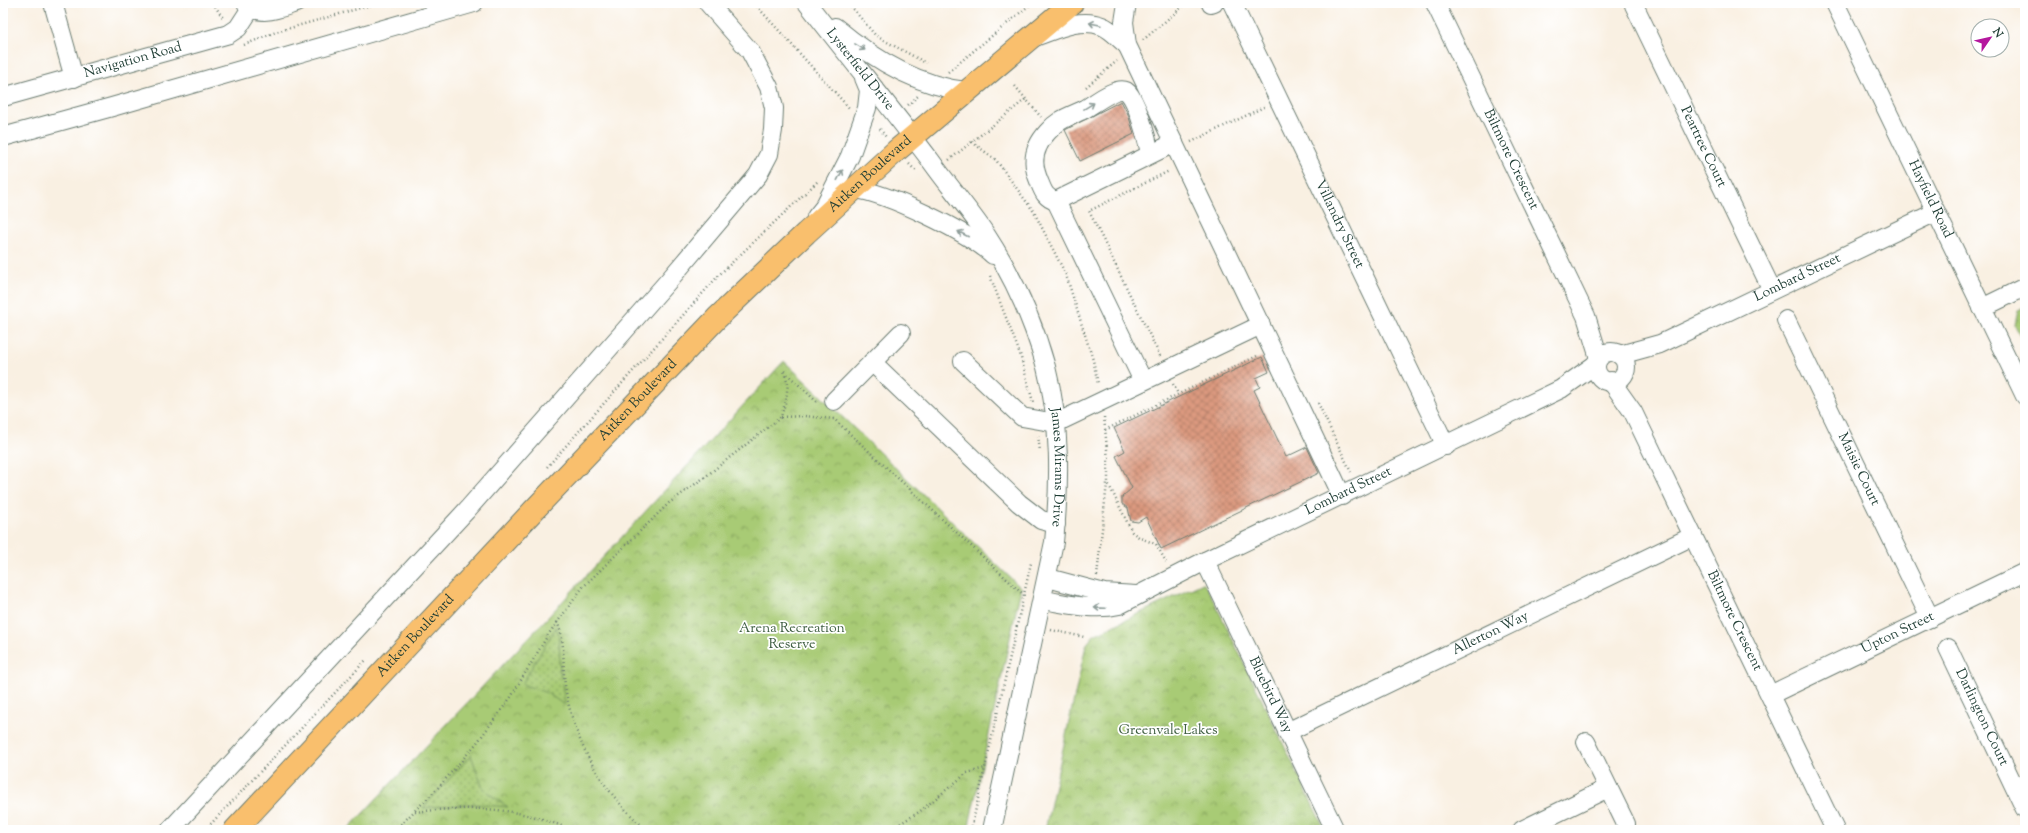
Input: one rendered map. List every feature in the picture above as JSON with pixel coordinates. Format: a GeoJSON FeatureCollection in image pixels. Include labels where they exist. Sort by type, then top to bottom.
{"type":"FeatureCollection","features":[{"type":"Feature","properties":{"kind":"main road","name":"Aitken Boulevard"},"geometry":{"type":"LineString","coordinates":[[235,830],[528,516],[717,318],[806,233],[913,136],[1072,3]]}},
{"type":"Feature","properties":{"kind":"street"},"geometry":{"type":"LineString","coordinates":[[53,3],[74,78]]}},
{"type":"Feature","properties":{"kind":"street"},"geometry":{"type":"LineString","coordinates":[[248,6],[260,12],[296,3]]}},
{"type":"Feature","properties":{"kind":"street"},"geometry":{"type":"LineString","coordinates":[[3,137],[112,108],[474,3]]}},
{"type":"Feature","properties":{"kind":"street"},"geometry":{"type":"LineString","coordinates":[[170,830],[466,512],[758,175],[769,154],[773,130],[774,108],[769,87],[750,50],[708,3]]}},
{"type":"Feature","properties":{"kind":"street"},"geometry":{"type":"LineString","coordinates":[[808,3],[854,43],[900,71],[932,85],[966,91]]}},
{"type":"Feature","properties":{"kind":"street","name":"Lysterfield Drive"},"geometry":{"type":"LineString","coordinates":[[808,3],[860,71],[913,136]]}},
{"type":"Feature","properties":{"kind":"street"},"geometry":{"type":"LineString","coordinates":[[1127,3],[1124,22],[1127,45],[1342,496]]}},
{"type":"Feature","properties":{"kind":"street","name":"Villandry Street"},"geometry":{"type":"LineString","coordinates":[[1232,3],[1446,446]]}},
{"type":"Feature","properties":{"kind":"street","name":"Biltmore Crescent"},"geometry":{"type":"LineString","coordinates":[[1435,3],[1835,830]]}},
{"type":"Feature","properties":{"kind":"street","name":"Hayfield Road"},"geometry":{"type":"LineString","coordinates":[[1835,3],[2025,396]]}},
{"type":"Feature","properties":{"kind":"street","name":"Peartree Court"},"geometry":{"type":"LineString","coordinates":[[1634,5],[1772,290]]}},
{"type":"Feature","properties":{"kind":"street","name":"Navigation Road"},"geometry":{"type":"LineString","coordinates":[[3,97],[229,34],[238,28],[248,6]]}},
{"type":"Feature","properties":{"kind":"street"},"geometry":{"type":"LineString","coordinates":[[1030,38],[1069,25],[1089,23],[1103,26],[1127,45]]}},
{"type":"Feature","properties":{"kind":"street"},"geometry":{"type":"LineString","coordinates":[[806,233],[824,206],[850,156],[867,108],[869,90],[860,71]]}},
{"type":"Feature","properties":{"kind":"street"},"geometry":{"type":"LineString","coordinates":[[1143,381],[1056,201],[1045,195],[1038,177],[1050,123],[1122,90],[1128,93],[1143,124],[1150,153]]}},
{"type":"Feature","properties":{"kind":"street","name":"James Mirams Drive"},"geometry":{"type":"LineString","coordinates":[[913,136],[985,232],[1005,266],[1035,330],[1046,368],[1056,423],[1059,462],[1056,524],[1048,578],[992,830]]}},
{"type":"Feature","properties":{"kind":"street"},"geometry":{"type":"LineString","coordinates":[[1056,201],[1150,153],[1174,143]]}},
{"type":"Feature","properties":{"kind":"street"},"geometry":{"type":"LineString","coordinates":[[854,189],[864,190],[882,196],[962,233],[987,249],[1005,266]]}},
{"type":"Feature","properties":{"kind":"street","name":"Lombard Street"},"geometry":{"type":"LineString","coordinates":[[1043,600],[1105,608],[1119,605],[1205,561],[1446,446],[1561,389],[1660,344],[1936,212]]}},
{"type":"Feature","properties":{"kind":"street"},"geometry":{"type":"LineString","coordinates":[[1982,308],[2025,288]]}},
{"type":"Feature","properties":{"kind":"street","name":"Maisie Court"},"geometry":{"type":"LineString","coordinates":[[1786,320],[1930,618]]}},
{"type":"Feature","properties":{"kind":"street"},"geometry":{"type":"LineString","coordinates":[[963,361],[1022,417],[1056,423],[1261,325]]}},
{"type":"Feature","properties":{"kind":"street"},"geometry":{"type":"LineString","coordinates":[[829,408],[901,333]]}},
{"type":"Feature","properties":{"kind":"street"},"geometry":{"type":"LineString","coordinates":[[872,362],[1019,503],[1041,520],[1056,524]]}},
{"type":"Feature","properties":{"kind":"street","name":"Allerton Way"},"geometry":{"type":"LineString","coordinates":[[1288,732],[1693,536]]}},
{"type":"Feature","properties":{"kind":"street","name":"Bluebird Way"},"geometry":{"type":"LineString","coordinates":[[1205,561],[1334,830]]}},
{"type":"Feature","properties":{"kind":"street","name":"Upton Street"},"geometry":{"type":"LineString","coordinates":[[1770,695],[2025,572]]}},
{"type":"Feature","properties":{"kind":"street"},"geometry":{"type":"LineString","coordinates":[[1048,578],[1094,591],[1136,595]]}},
{"type":"Feature","properties":{"kind":"street","name":"Darlington Court"},"geometry":{"type":"LineString","coordinates":[[1948,648],[2025,809]]}},
{"type":"Feature","properties":{"kind":"street"},"geometry":{"type":"LineString","coordinates":[[1586,742],[1626,824]]}},
{"type":"Feature","properties":{"kind":"street"},"geometry":{"type":"LineString","coordinates":[[1522,830],[1608,788]]}},
{"type":"Feature","properties":{"kind":"path"},"geometry":{"type":"LineString","coordinates":[[754,3],[852,111]]}},
{"type":"Feature","properties":{"kind":"path"},"geometry":{"type":"LineString","coordinates":[[848,3],[876,36],[932,66]]}},
{"type":"Feature","properties":{"kind":"path"},"geometry":{"type":"LineString","coordinates":[[946,73],[1032,3]]}},
{"type":"Feature","properties":{"kind":"path"},"geometry":{"type":"LineString","coordinates":[[1015,86],[1050,123]]}},
{"type":"Feature","properties":{"kind":"path"},"geometry":{"type":"LineString","coordinates":[[937,170],[1026,99]]}},
{"type":"Feature","properties":{"kind":"path"},"geometry":{"type":"LineString","coordinates":[[1178,394],[1089,211],[1196,158],[1189,143],[1264,107],[1268,114]]}},
{"type":"Feature","properties":{"kind":"path"},"geometry":{"type":"LineString","coordinates":[[972,142],[996,160],[1034,212],[1066,275],[1093,360],[1102,400],[1108,483],[1102,546],[1094,591]]}},
{"type":"Feature","properties":{"kind":"path"},"geometry":{"type":"LineString","coordinates":[[547,468],[720,275],[822,177]]}},
{"type":"Feature","properties":{"kind":"path"},"geometry":{"type":"LineString","coordinates":[[1105,430],[1273,349]]}},
{"type":"Feature","properties":{"kind":"path"},"geometry":{"type":"LineString","coordinates":[[781,417],[786,400],[788,383],[783,370],[829,408],[834,419],[1024,595]]}},
{"type":"Feature","properties":{"kind":"path"},"geometry":{"type":"LineString","coordinates":[[1314,396],[1351,472],[1358,469]]}},
{"type":"Feature","properties":{"kind":"path"},"geometry":{"type":"LineString","coordinates":[[395,830],[458,766],[495,719],[511,697],[557,621],[584,587],[653,517],[781,417],[804,416],[834,419]]}},
{"type":"Feature","properties":{"kind":"path"},"geometry":{"type":"LineString","coordinates":[[1108,483],[1132,532],[1140,538],[1156,544],[1166,562]]}},
{"type":"Feature","properties":{"kind":"path"},"geometry":{"type":"LineString","coordinates":[[557,621],[562,633],[563,670],[568,703],[588,758],[614,797],[647,830]]}},
{"type":"Feature","properties":{"kind":"path"},"geometry":{"type":"LineString","coordinates":[[205,830],[370,657]]}},
{"type":"Feature","properties":{"kind":"path"},"geometry":{"type":"LineString","coordinates":[[890,830],[919,812],[967,773],[985,768]]}},
{"type":"Feature","properties":{"kind":"path"},"geometry":{"type":"LineString","coordinates":[[414,812],[461,808],[493,808],[533,816],[570,830]]}},
{"type":"Feature","properties":{"kind":"green space"},"geometry":{"type":"Polygon","coordinates":[[[2025,307],[2025,346],[2015,325],[2018,310],[2025,307]]]}},
{"type":"Feature","properties":{"kind":"green space","name":"Arena Recreation Reserve"},"geometry":{"type":"Polygon","coordinates":[[[784,361],[1021,588],[968,830],[347,830],[550,615],[784,361]]]}},
{"type":"Feature","properties":{"kind":"green space","name":"Greenvale Lakes"},"geometry":{"type":"Polygon","coordinates":[[[1203,583],[1210,593],[1325,830],[1045,830],[1086,645],[1094,635],[1203,583]]]}},
{"type":"Feature","properties":{"kind":"green space"},"geometry":{"type":"Polygon","coordinates":[[[556,627],[559,635],[560,672],[565,703],[563,704],[547,693],[522,684],[556,627]]]}},
{"type":"Feature","properties":{"kind":"green space"},"geometry":{"type":"Polygon","coordinates":[[[471,755],[482,786],[487,792],[508,807],[474,804],[423,808],[471,755]]]}},
{"type":"Feature","properties":{"kind":"building"},"geometry":{"type":"Polygon","coordinates":[[[1121,101],[1128,114],[1134,134],[1080,161],[1065,130],[1121,101]]]}},
{"type":"Feature","properties":{"kind":"building"},"geometry":{"type":"Polygon","coordinates":[[[1262,357],[1269,372],[1256,378],[1260,387],[1254,390],[1286,457],[1307,447],[1319,473],[1161,549],[1146,517],[1138,522],[1131,521],[1128,508],[1122,504],[1122,497],[1132,488],[1116,456],[1125,451],[1114,428],[1262,357]]]}}]}
